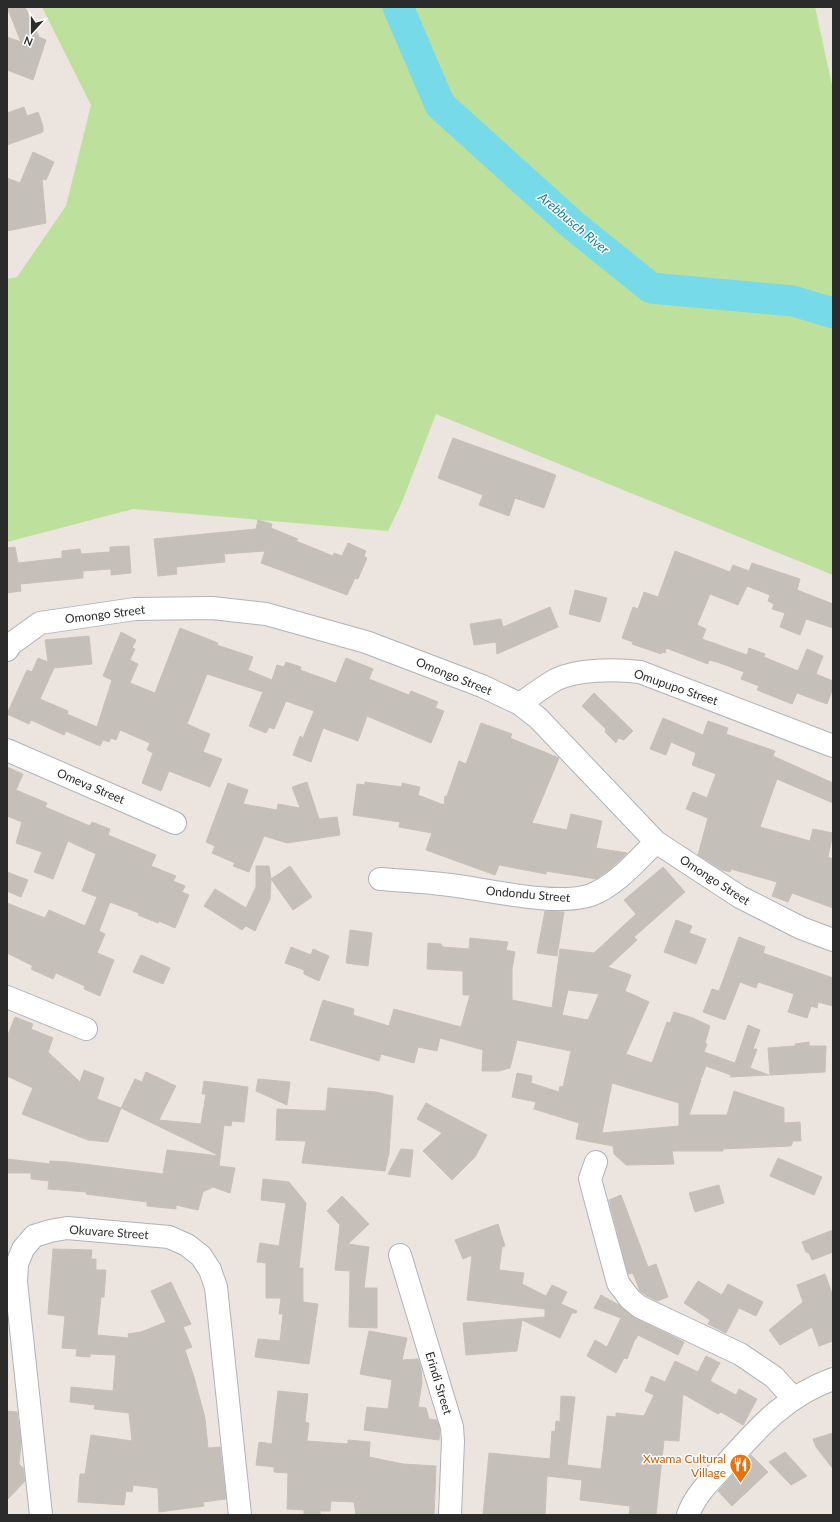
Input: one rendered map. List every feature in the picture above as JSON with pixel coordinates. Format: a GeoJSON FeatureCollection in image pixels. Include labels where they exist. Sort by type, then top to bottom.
{"type":"FeatureCollection","features":[{"type":"Feature","properties":{"kind":"street","name":"Omongo Street"},"geometry":{"type":"LineString","coordinates":[[7,650],[11,644],[40,623],[135,609],[212,608],[266,614],[366,642],[482,686],[520,704],[538,718],[656,842],[740,897],[794,925],[833,940]]}},
{"type":"Feature","properties":{"kind":"street","name":"Omupupo Street"},"geometry":{"type":"LineString","coordinates":[[520,704],[556,679],[593,671],[614,670],[640,672],[833,746]]}},
{"type":"Feature","properties":{"kind":"street","name":"Omeva Street"},"geometry":{"type":"LineString","coordinates":[[7,750],[175,823]]}},
{"type":"Feature","properties":{"kind":"street","name":"Ondondu Street"},"geometry":{"type":"LineString","coordinates":[[380,879],[450,885],[506,894],[572,899],[590,895],[614,883],[656,842]]}},
{"type":"Feature","properties":{"kind":"street"},"geometry":{"type":"LineString","coordinates":[[7,997],[86,1029]]}},
{"type":"Feature","properties":{"kind":"street"},"geometry":{"type":"LineString","coordinates":[[596,1162],[590,1179],[618,1283],[626,1295],[640,1307],[740,1354],[774,1377],[793,1398]]}},
{"type":"Feature","properties":{"kind":"street","name":"Okuvare Street"},"geometry":{"type":"LineString","coordinates":[[41,1515],[16,1282],[17,1264],[23,1249],[34,1236],[50,1230],[67,1228],[169,1236],[187,1244],[201,1256],[210,1270],[216,1287],[240,1515]]}},
{"type":"Feature","properties":{"kind":"street","name":"Erindi Street"},"geometry":{"type":"LineString","coordinates":[[400,1255],[452,1427],[453,1441],[450,1515]]}},
{"type":"Feature","properties":{"kind":"street"},"geometry":{"type":"LineString","coordinates":[[688,1515],[700,1493],[760,1425],[793,1398],[833,1379]]}},
{"type":"Feature","properties":{"kind":"green space"},"geometry":{"type":"Polygon","coordinates":[[[42,7],[815,7],[833,90],[833,575],[436,414],[402,502],[388,531],[133,509],[7,542],[7,279],[17,277],[66,206],[91,105],[42,7]]]}},
{"type":"Feature","properties":{"kind":"water"},"geometry":{"type":"Polygon","coordinates":[[[817,295],[833,297],[833,326],[815,316],[817,295]]]}},
{"type":"Feature","properties":{"kind":"building"},"geometry":{"type":"Polygon","coordinates":[[[7,7],[25,7],[39,37],[46,40],[33,80],[7,70],[7,37],[21,42],[7,7]]]}},
{"type":"Feature","properties":{"kind":"building"},"geometry":{"type":"Polygon","coordinates":[[[24,107],[27,116],[38,112],[43,126],[43,132],[7,145],[7,113],[24,107]]]}},
{"type":"Feature","properties":{"kind":"building"},"geometry":{"type":"Polygon","coordinates":[[[33,152],[54,162],[46,180],[42,179],[46,223],[7,231],[7,178],[20,183],[33,152]]]}},
{"type":"Feature","properties":{"kind":"building"},"geometry":{"type":"Polygon","coordinates":[[[453,438],[556,475],[544,508],[515,498],[509,516],[479,505],[483,495],[438,478],[453,438]]]}},
{"type":"Feature","properties":{"kind":"building"},"geometry":{"type":"Polygon","coordinates":[[[258,520],[272,524],[271,528],[298,539],[296,541],[333,556],[334,553],[342,556],[348,543],[366,551],[364,556],[367,558],[358,579],[355,578],[347,595],[261,563],[265,551],[224,554],[225,562],[176,567],[177,574],[158,576],[154,539],[256,529],[258,520]]]}},
{"type":"Feature","properties":{"kind":"building"},"geometry":{"type":"Polygon","coordinates":[[[129,546],[131,573],[111,575],[111,569],[83,571],[83,578],[20,584],[21,591],[7,593],[7,548],[15,547],[18,563],[62,558],[62,551],[80,549],[81,554],[110,552],[110,547],[129,546]]]}},
{"type":"Feature","properties":{"kind":"building"},"geometry":{"type":"Polygon","coordinates":[[[675,551],[730,572],[733,565],[749,571],[752,563],[800,579],[797,590],[833,604],[833,628],[806,619],[800,635],[780,627],[785,613],[772,609],[774,604],[768,601],[770,595],[747,586],[738,605],[710,594],[697,625],[706,629],[702,639],[747,655],[749,648],[765,654],[764,657],[798,671],[807,649],[823,656],[816,674],[833,681],[833,688],[827,704],[797,693],[792,704],[757,690],[759,686],[741,679],[744,672],[709,660],[708,664],[666,648],[665,653],[662,652],[661,654],[632,644],[633,642],[622,638],[633,607],[638,609],[644,592],[658,597],[675,551]]]}},
{"type":"Feature","properties":{"kind":"building"},"geometry":{"type":"Polygon","coordinates":[[[575,590],[607,598],[600,622],[569,614],[575,590]]]}},
{"type":"Feature","properties":{"kind":"building"},"geometry":{"type":"Polygon","coordinates":[[[550,607],[558,627],[497,654],[496,642],[474,645],[470,624],[501,619],[503,627],[550,607]]]}},
{"type":"Feature","properties":{"kind":"building"},"geometry":{"type":"Polygon","coordinates":[[[180,628],[218,643],[217,645],[253,657],[248,670],[272,680],[277,665],[284,667],[286,662],[301,667],[300,670],[336,683],[346,658],[373,669],[369,679],[409,695],[411,691],[438,702],[435,708],[444,711],[431,743],[367,716],[358,741],[323,728],[311,762],[293,755],[300,736],[303,738],[314,711],[286,701],[274,729],[269,727],[266,733],[249,726],[263,692],[207,674],[187,724],[210,734],[203,752],[222,759],[210,787],[169,771],[161,791],[142,783],[153,753],[147,750],[150,743],[120,730],[116,740],[111,738],[109,742],[103,740],[100,746],[66,731],[64,735],[31,720],[29,724],[7,714],[27,670],[32,672],[38,658],[48,662],[45,640],[89,636],[92,664],[54,668],[40,699],[68,711],[67,714],[97,727],[112,680],[103,676],[121,632],[136,640],[132,648],[135,649],[130,660],[138,664],[130,683],[155,693],[180,628]]]}},
{"type":"Feature","properties":{"kind":"building"},"geometry":{"type":"Polygon","coordinates":[[[594,693],[633,731],[624,740],[618,738],[616,743],[605,732],[606,729],[582,706],[594,693]]]}},
{"type":"Feature","properties":{"kind":"building"},"geometry":{"type":"Polygon","coordinates":[[[663,718],[703,735],[708,721],[728,728],[726,734],[775,751],[773,756],[833,783],[833,803],[777,779],[760,827],[810,841],[813,829],[833,833],[828,857],[833,859],[833,908],[792,893],[788,902],[772,896],[777,882],[731,869],[730,872],[722,870],[698,855],[708,818],[686,809],[693,792],[707,798],[716,774],[692,765],[696,753],[671,742],[666,755],[650,749],[663,718]]]}},
{"type":"Feature","properties":{"kind":"building"},"geometry":{"type":"Polygon","coordinates":[[[481,723],[512,734],[510,738],[559,758],[532,823],[567,830],[571,814],[602,821],[596,848],[627,853],[610,869],[596,879],[546,871],[546,874],[499,865],[495,875],[426,850],[432,833],[399,827],[400,822],[353,815],[357,784],[365,785],[365,782],[402,787],[402,783],[420,787],[418,795],[444,805],[445,796],[447,796],[459,761],[466,764],[481,723]]]}},
{"type":"Feature","properties":{"kind":"building"},"geometry":{"type":"Polygon","coordinates":[[[7,767],[23,774],[16,790],[47,803],[45,807],[90,826],[92,822],[110,829],[108,835],[156,855],[151,866],[176,876],[173,881],[185,886],[182,892],[189,895],[175,928],[159,921],[158,923],[138,915],[139,913],[110,902],[99,931],[105,934],[97,953],[114,960],[100,996],[84,989],[85,986],[56,973],[53,979],[31,969],[33,966],[7,953],[7,903],[45,918],[49,910],[85,926],[97,897],[82,891],[96,854],[68,841],[53,879],[34,872],[42,852],[16,843],[22,822],[7,816],[7,767]]]}},
{"type":"Feature","properties":{"kind":"building"},"geometry":{"type":"Polygon","coordinates":[[[307,782],[319,819],[337,817],[340,835],[287,843],[264,836],[249,872],[233,866],[235,863],[212,853],[215,846],[206,842],[228,783],[248,790],[243,804],[277,810],[278,804],[300,808],[292,787],[307,782]]]}},
{"type":"Feature","properties":{"kind":"building"},"geometry":{"type":"Polygon","coordinates":[[[256,866],[269,866],[271,879],[270,899],[255,931],[246,926],[242,930],[204,906],[215,889],[246,908],[256,887],[256,866]]]}},
{"type":"Feature","properties":{"kind":"building"},"geometry":{"type":"Polygon","coordinates":[[[290,866],[312,897],[293,910],[271,879],[290,866]]]}},
{"type":"Feature","properties":{"kind":"building"},"geometry":{"type":"Polygon","coordinates":[[[663,867],[685,892],[634,937],[637,940],[608,967],[631,975],[625,991],[649,1002],[626,1054],[652,1063],[667,1022],[670,1023],[674,1012],[693,1018],[710,1026],[704,1052],[735,1063],[748,1025],[760,1030],[753,1049],[757,1049],[750,1068],[769,1075],[730,1077],[731,1075],[706,1066],[701,1079],[697,1079],[701,1080],[689,1115],[727,1115],[734,1091],[784,1108],[784,1123],[800,1122],[801,1141],[793,1141],[791,1146],[723,1149],[723,1151],[672,1151],[674,1164],[626,1165],[614,1154],[613,1146],[576,1139],[579,1123],[534,1109],[536,1102],[512,1097],[517,1073],[532,1076],[531,1083],[559,1092],[560,1086],[563,1087],[571,1051],[517,1040],[510,1068],[499,1071],[482,1071],[483,1050],[440,1038],[437,1051],[418,1047],[414,1063],[381,1054],[379,1061],[310,1040],[323,1000],[354,1009],[353,1015],[389,1026],[394,1009],[461,1027],[470,995],[463,995],[463,971],[427,969],[428,943],[441,944],[443,947],[469,949],[470,938],[508,942],[506,950],[515,952],[512,969],[512,1000],[552,1008],[560,949],[594,953],[636,914],[624,900],[663,867]],[[568,990],[562,1015],[588,1020],[599,994],[568,990]],[[612,1083],[602,1133],[679,1126],[679,1103],[612,1083]]]}},
{"type":"Feature","properties":{"kind":"building"},"geometry":{"type":"Polygon","coordinates":[[[7,872],[28,880],[21,897],[7,891],[7,872]]]}},
{"type":"Feature","properties":{"kind":"building"},"geometry":{"type":"Polygon","coordinates":[[[545,911],[564,912],[557,956],[537,953],[545,911]]]}},
{"type":"Feature","properties":{"kind":"building"},"geometry":{"type":"Polygon","coordinates":[[[676,920],[692,926],[689,933],[706,939],[696,964],[664,952],[676,920]]]}},
{"type":"Feature","properties":{"kind":"building"},"geometry":{"type":"Polygon","coordinates":[[[350,930],[372,933],[368,966],[346,963],[350,930]]]}},
{"type":"Feature","properties":{"kind":"building"},"geometry":{"type":"Polygon","coordinates":[[[739,937],[765,947],[763,953],[833,978],[833,1006],[818,1002],[817,1008],[811,1006],[807,1018],[788,1012],[794,994],[758,982],[756,988],[740,982],[725,1020],[703,1012],[712,989],[719,991],[739,937]]]}},
{"type":"Feature","properties":{"kind":"building"},"geometry":{"type":"Polygon","coordinates":[[[291,947],[311,955],[313,949],[329,956],[319,981],[304,974],[304,970],[285,963],[291,947]]]}},
{"type":"Feature","properties":{"kind":"building"},"geometry":{"type":"Polygon","coordinates":[[[141,955],[170,968],[163,984],[133,972],[141,955]]]}},
{"type":"Feature","properties":{"kind":"building"},"geometry":{"type":"Polygon","coordinates":[[[15,1017],[33,1024],[31,1029],[53,1038],[48,1052],[80,1082],[84,1070],[104,1078],[97,1099],[121,1108],[108,1142],[88,1140],[22,1114],[33,1088],[7,1076],[7,1037],[15,1017]]]}},
{"type":"Feature","properties":{"kind":"building"},"geometry":{"type":"Polygon","coordinates":[[[809,1042],[809,1046],[826,1046],[825,1072],[770,1075],[768,1048],[795,1046],[795,1044],[809,1042]]]}},
{"type":"Feature","properties":{"kind":"building"},"geometry":{"type":"Polygon","coordinates":[[[146,1072],[176,1086],[159,1120],[201,1124],[206,1094],[202,1094],[204,1081],[248,1087],[244,1122],[232,1121],[231,1126],[224,1125],[219,1166],[235,1168],[230,1193],[213,1187],[203,1192],[198,1210],[176,1205],[176,1209],[147,1206],[147,1202],[86,1194],[87,1192],[48,1189],[49,1181],[31,1179],[31,1173],[7,1173],[7,1159],[50,1164],[50,1161],[67,1162],[163,1174],[167,1150],[220,1156],[121,1108],[135,1079],[142,1082],[146,1072]]]}},
{"type":"Feature","properties":{"kind":"building"},"geometry":{"type":"Polygon","coordinates":[[[258,1079],[290,1082],[287,1105],[256,1091],[258,1079]]]}},
{"type":"Feature","properties":{"kind":"building"},"geometry":{"type":"Polygon","coordinates":[[[328,1088],[376,1092],[393,1096],[389,1153],[385,1171],[302,1163],[306,1141],[276,1140],[277,1109],[326,1111],[328,1088]]]}},
{"type":"Feature","properties":{"kind":"building"},"geometry":{"type":"Polygon","coordinates":[[[426,1103],[487,1135],[475,1157],[452,1180],[423,1151],[442,1133],[417,1119],[426,1103]]]}},
{"type":"Feature","properties":{"kind":"building"},"geometry":{"type":"Polygon","coordinates":[[[401,1149],[413,1150],[410,1177],[388,1174],[401,1149]]]}},
{"type":"Feature","properties":{"kind":"building"},"geometry":{"type":"Polygon","coordinates":[[[778,1158],[822,1177],[814,1195],[770,1176],[778,1158]]]}},
{"type":"Feature","properties":{"kind":"building"},"geometry":{"type":"Polygon","coordinates":[[[263,1179],[289,1182],[306,1203],[299,1268],[303,1268],[303,1302],[318,1304],[309,1364],[255,1357],[258,1339],[280,1341],[283,1314],[279,1314],[281,1298],[266,1298],[266,1263],[257,1262],[260,1243],[279,1246],[286,1203],[261,1200],[263,1179]]]}},
{"type":"Feature","properties":{"kind":"building"},"geometry":{"type":"Polygon","coordinates":[[[719,1185],[724,1203],[695,1212],[689,1193],[719,1185]]]}},
{"type":"Feature","properties":{"kind":"building"},"geometry":{"type":"Polygon","coordinates":[[[621,1195],[648,1267],[656,1264],[668,1297],[657,1301],[647,1296],[640,1291],[633,1273],[628,1274],[609,1200],[621,1195]]]}},
{"type":"Feature","properties":{"kind":"building"},"geometry":{"type":"Polygon","coordinates":[[[342,1196],[369,1224],[348,1244],[369,1247],[364,1288],[377,1288],[377,1328],[349,1327],[350,1271],[335,1270],[340,1225],[327,1211],[342,1196]]]}},
{"type":"Feature","properties":{"kind":"building"},"geometry":{"type":"Polygon","coordinates":[[[498,1224],[505,1246],[502,1247],[499,1270],[524,1273],[522,1284],[546,1296],[552,1285],[567,1292],[561,1304],[577,1311],[576,1313],[572,1313],[560,1338],[522,1320],[517,1351],[466,1355],[463,1323],[545,1317],[545,1309],[467,1300],[472,1255],[463,1259],[455,1240],[498,1224]]]}},
{"type":"Feature","properties":{"kind":"building"},"geometry":{"type":"Polygon","coordinates":[[[833,1230],[833,1252],[812,1260],[809,1253],[806,1252],[802,1242],[833,1230]]]}},
{"type":"Feature","properties":{"kind":"building"},"geometry":{"type":"Polygon","coordinates":[[[53,1249],[92,1250],[91,1259],[96,1259],[96,1270],[106,1270],[104,1297],[101,1297],[97,1335],[129,1338],[128,1334],[141,1332],[166,1322],[151,1291],[171,1282],[191,1324],[183,1327],[192,1347],[185,1350],[205,1418],[208,1448],[220,1447],[226,1499],[203,1502],[204,1506],[159,1512],[158,1488],[133,1485],[132,1492],[126,1491],[124,1505],[78,1502],[80,1474],[85,1474],[91,1435],[132,1441],[129,1413],[94,1409],[95,1405],[70,1402],[71,1387],[113,1391],[116,1355],[90,1354],[90,1357],[76,1356],[77,1349],[62,1348],[65,1316],[48,1314],[53,1249]]]}},
{"type":"Feature","properties":{"kind":"building"},"geometry":{"type":"Polygon","coordinates":[[[825,1274],[833,1296],[833,1341],[819,1346],[812,1327],[780,1345],[769,1330],[803,1302],[797,1285],[825,1274]]]}},
{"type":"Feature","properties":{"kind":"building"},"geometry":{"type":"Polygon","coordinates":[[[698,1281],[722,1295],[728,1284],[763,1302],[756,1316],[739,1308],[726,1333],[708,1324],[710,1320],[684,1303],[698,1281]]]}},
{"type":"Feature","properties":{"kind":"building"},"geometry":{"type":"Polygon","coordinates":[[[601,1295],[619,1305],[635,1318],[684,1342],[678,1355],[638,1335],[627,1359],[624,1358],[616,1373],[587,1356],[595,1340],[607,1347],[621,1318],[594,1308],[601,1295]]]}},
{"type":"Feature","properties":{"kind":"building"},"geometry":{"type":"Polygon","coordinates":[[[369,1331],[407,1338],[402,1360],[418,1359],[421,1368],[422,1383],[418,1407],[426,1408],[429,1419],[437,1420],[440,1429],[439,1440],[364,1430],[367,1407],[388,1409],[392,1380],[360,1374],[369,1331]]]}},
{"type":"Feature","properties":{"kind":"building"},"geometry":{"type":"Polygon","coordinates":[[[706,1356],[720,1363],[710,1381],[736,1395],[739,1389],[757,1399],[743,1425],[721,1412],[718,1414],[683,1394],[679,1441],[664,1440],[656,1515],[629,1515],[630,1506],[580,1500],[582,1480],[547,1476],[545,1515],[483,1515],[489,1453],[550,1459],[552,1431],[555,1432],[556,1421],[560,1422],[561,1396],[575,1397],[567,1465],[601,1469],[607,1416],[616,1417],[616,1413],[644,1416],[654,1395],[645,1391],[651,1376],[665,1382],[675,1361],[698,1372],[706,1356]]]}},
{"type":"Feature","properties":{"kind":"building"},"geometry":{"type":"Polygon","coordinates":[[[278,1391],[308,1394],[305,1422],[309,1423],[307,1441],[348,1444],[348,1440],[370,1442],[369,1457],[403,1464],[436,1466],[434,1515],[356,1515],[354,1502],[331,1501],[330,1511],[320,1511],[320,1515],[304,1515],[304,1510],[287,1509],[288,1473],[274,1472],[274,1467],[256,1465],[259,1442],[272,1444],[278,1391]]]}},
{"type":"Feature","properties":{"kind":"building"},"geometry":{"type":"Polygon","coordinates":[[[7,1411],[17,1412],[21,1442],[19,1464],[23,1468],[25,1481],[7,1500],[7,1411]]]}},
{"type":"Feature","properties":{"kind":"building"},"geometry":{"type":"Polygon","coordinates":[[[833,1433],[833,1469],[816,1447],[813,1439],[833,1433]]]}},
{"type":"Feature","properties":{"kind":"building"},"geometry":{"type":"Polygon","coordinates":[[[785,1452],[807,1476],[791,1485],[769,1462],[785,1452]]]}},
{"type":"Feature","properties":{"kind":"building"},"geometry":{"type":"Polygon","coordinates":[[[751,1455],[768,1472],[732,1506],[718,1491],[751,1455]]]}},
{"type":"Feature","properties":{"kind":"waterway","name":"Arebbusch River"},"geometry":{"type":"LineString","coordinates":[[398,7],[440,105],[574,226],[651,288],[793,301],[833,313]]}},
{"type":"Feature","properties":{"kind":"place","name":"Xwama Cultural Village"},"geometry":{"type":"Point","coordinates":[741,1484]}}]}
